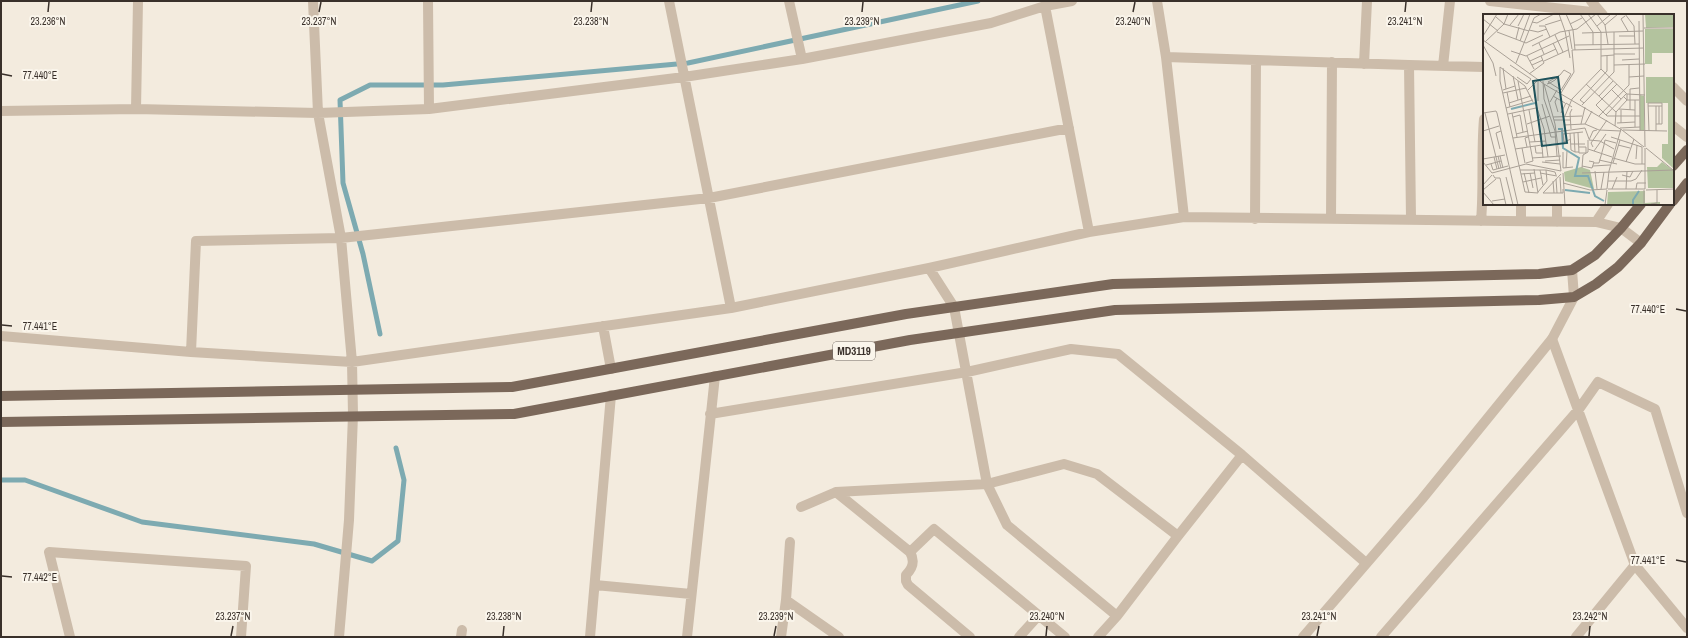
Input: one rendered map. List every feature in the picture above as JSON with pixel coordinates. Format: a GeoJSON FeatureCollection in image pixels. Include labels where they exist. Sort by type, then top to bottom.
{"type":"FeatureCollection","features":[{"type":"Feature","properties":{"kind":"main road"},"geometry":{"type":"LineString","coordinates":[[1674,165],[1687,150]]}},
{"type":"Feature","properties":{"kind":"main road"},"geometry":{"type":"LineString","coordinates":[[1674,200],[1687,183]]}},
{"type":"Feature","properties":{"kind":"main road","name":"MD3119"},"geometry":{"type":"LineString","coordinates":[[1,396],[512,387],[898,315],[1113,284],[1539,274],[1572,270],[1595,255],[1640,205]]}},
{"type":"Feature","properties":{"kind":"main road","name":"MD3119"},"geometry":{"type":"LineString","coordinates":[[1,422],[514,414],[910,340],[1115,310],[1539,300],[1574,297],[1596,284],[1618,267],[1641,242],[1669,205]]}},
{"type":"Feature","properties":{"kind":"street"},"geometry":{"type":"LineString","coordinates":[[136,109],[138,1]]}},
{"type":"Feature","properties":{"kind":"street"},"geometry":{"type":"LineString","coordinates":[[313,1],[318,113],[341,238],[352,362],[353,416],[349,520],[339,637]]}},
{"type":"Feature","properties":{"kind":"street"},"geometry":{"type":"LineString","coordinates":[[428,1],[429,109]]}},
{"type":"Feature","properties":{"kind":"street"},"geometry":{"type":"LineString","coordinates":[[669,1],[731,308]]}},
{"type":"Feature","properties":{"kind":"street"},"geometry":{"type":"LineString","coordinates":[[789,1],[802,59]]}},
{"type":"Feature","properties":{"kind":"street"},"geometry":{"type":"LineString","coordinates":[[1,111],[136,109],[336,113],[429,109],[802,59],[991,23],[1046,6],[1072,1]]}},
{"type":"Feature","properties":{"kind":"street"},"geometry":{"type":"LineString","coordinates":[[1157,1],[1166,57],[1184,217]]}},
{"type":"Feature","properties":{"kind":"street"},"geometry":{"type":"LineString","coordinates":[[1364,64],[1367,1]]}},
{"type":"Feature","properties":{"kind":"street"},"geometry":{"type":"LineString","coordinates":[[1443,66],[1450,1]]}},
{"type":"Feature","properties":{"kind":"street"},"geometry":{"type":"LineString","coordinates":[[1490,1],[1602,14]]}},
{"type":"Feature","properties":{"kind":"street"},"geometry":{"type":"LineString","coordinates":[[1591,1],[1602,14]]}},
{"type":"Feature","properties":{"kind":"street"},"geometry":{"type":"LineString","coordinates":[[1046,6],[1089,232]]}},
{"type":"Feature","properties":{"kind":"street"},"geometry":{"type":"LineString","coordinates":[[1166,57],[1409,66],[1483,67]]}},
{"type":"Feature","properties":{"kind":"street"},"geometry":{"type":"LineString","coordinates":[[1256,60],[1256,219]]}},
{"type":"Feature","properties":{"kind":"street"},"geometry":{"type":"LineString","coordinates":[[1331,219],[1332,62]]}},
{"type":"Feature","properties":{"kind":"street"},"geometry":{"type":"LineString","coordinates":[[1409,66],[1411,220]]}},
{"type":"Feature","properties":{"kind":"street"},"geometry":{"type":"LineString","coordinates":[[1674,88],[1687,102]]}},
{"type":"Feature","properties":{"kind":"street"},"geometry":{"type":"LineString","coordinates":[[1674,127],[1687,137]]}},
{"type":"Feature","properties":{"kind":"street"},"geometry":{"type":"LineString","coordinates":[[191,352],[196,241],[341,238],[709,198],[1069,128]]}},
{"type":"Feature","properties":{"kind":"street"},"geometry":{"type":"LineString","coordinates":[[1481,221],[1483,189],[1483,132]]}},
{"type":"Feature","properties":{"kind":"street"},"geometry":{"type":"LineString","coordinates":[[1521,205],[1521,221]]}},
{"type":"Feature","properties":{"kind":"street"},"geometry":{"type":"LineString","coordinates":[[1557,205],[1557,222]]}},
{"type":"Feature","properties":{"kind":"street"},"geometry":{"type":"LineString","coordinates":[[1596,222],[1604,207]]}},
{"type":"Feature","properties":{"kind":"street"},"geometry":{"type":"LineString","coordinates":[[1,336],[191,352],[352,362],[731,308],[929,268],[1089,232],[1184,217],[1596,222],[1621,228],[1641,242]]}},
{"type":"Feature","properties":{"kind":"street"},"geometry":{"type":"LineString","coordinates":[[929,268],[954,307],[987,484],[1007,525],[1117,616]]}},
{"type":"Feature","properties":{"kind":"street"},"geometry":{"type":"LineString","coordinates":[[1303,637],[1422,499],[1552,339],[1574,297],[1572,270]]}},
{"type":"Feature","properties":{"kind":"street"},"geometry":{"type":"LineString","coordinates":[[603,326],[611,369]]}},
{"type":"Feature","properties":{"kind":"street"},"geometry":{"type":"LineString","coordinates":[[1552,339],[1579,409],[1635,565],[1687,628]]}},
{"type":"Feature","properties":{"kind":"street"},"geometry":{"type":"LineString","coordinates":[[710,414],[967,372],[1071,348],[1118,354],[1242,455],[1366,563]]}},
{"type":"Feature","properties":{"kind":"street"},"geometry":{"type":"LineString","coordinates":[[687,637],[715,376]]}},
{"type":"Feature","properties":{"kind":"street"},"geometry":{"type":"LineString","coordinates":[[1381,637],[1579,409],[1598,382],[1655,409],[1687,513]]}},
{"type":"Feature","properties":{"kind":"street"},"geometry":{"type":"LineString","coordinates":[[590,637],[611,395]]}},
{"type":"Feature","properties":{"kind":"street"},"geometry":{"type":"LineString","coordinates":[[1098,637],[1117,616],[1242,455]]}},
{"type":"Feature","properties":{"kind":"street"},"geometry":{"type":"LineString","coordinates":[[801,507],[836,492],[987,484],[1064,464],[1097,474],[1178,536]]}},
{"type":"Feature","properties":{"kind":"street"},"geometry":{"type":"LineString","coordinates":[[836,492],[910,552],[913,562],[911,570],[906,575],[906,582],[908,585],[970,637]]}},
{"type":"Feature","properties":{"kind":"street"},"geometry":{"type":"LineString","coordinates":[[910,552],[934,529],[1065,637]]}},
{"type":"Feature","properties":{"kind":"street"},"geometry":{"type":"LineString","coordinates":[[781,637],[786,600],[790,542]]}},
{"type":"Feature","properties":{"kind":"street"},"geometry":{"type":"LineString","coordinates":[[70,637],[49,552],[246,566],[241,637]]}},
{"type":"Feature","properties":{"kind":"street"},"geometry":{"type":"LineString","coordinates":[[1576,637],[1635,565]]}},
{"type":"Feature","properties":{"kind":"street"},"geometry":{"type":"LineString","coordinates":[[595,585],[691,594]]}},
{"type":"Feature","properties":{"kind":"street"},"geometry":{"type":"LineString","coordinates":[[786,600],[839,637]]}},
{"type":"Feature","properties":{"kind":"street"},"geometry":{"type":"LineString","coordinates":[[1020,637],[1039,615]]}},
{"type":"Feature","properties":{"kind":"waterway"},"geometry":{"type":"LineString","coordinates":[[380,334],[363,254],[343,183],[340,100],[370,85],[443,85],[688,63],[978,1]]}},
{"type":"Feature","properties":{"kind":"waterway"},"geometry":{"type":"LineString","coordinates":[[1,480],[25,480],[142,522],[314,544],[372,561],[398,541],[404,480],[396,448]]}}]}
